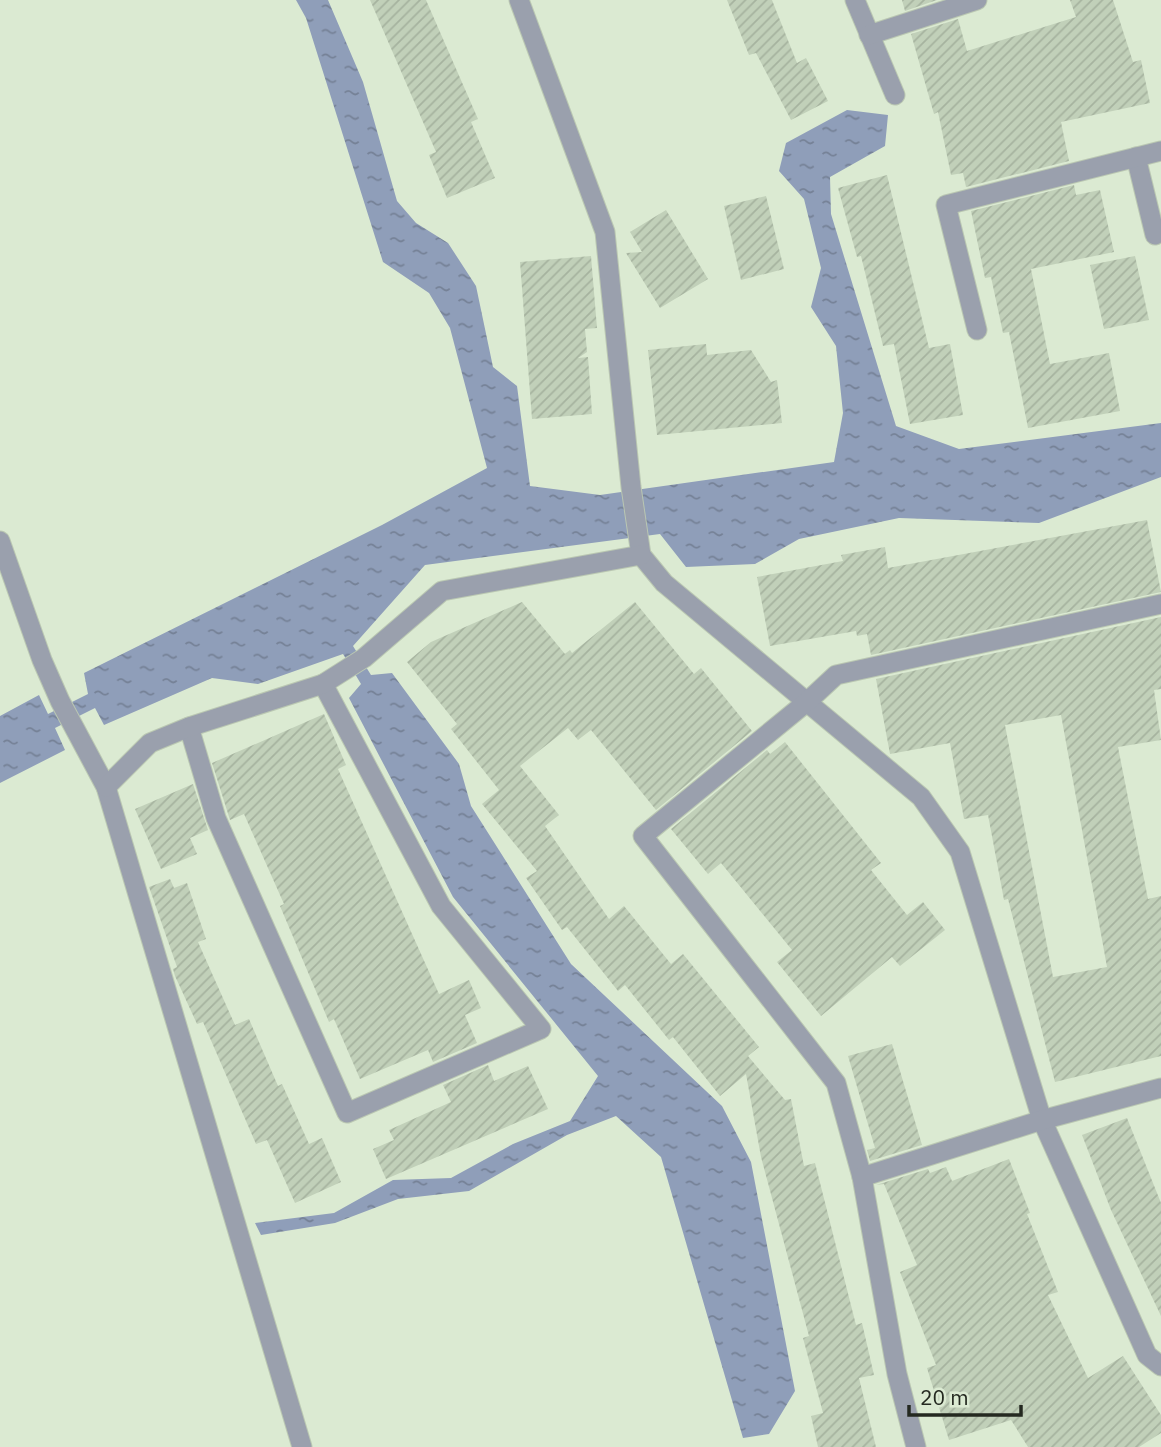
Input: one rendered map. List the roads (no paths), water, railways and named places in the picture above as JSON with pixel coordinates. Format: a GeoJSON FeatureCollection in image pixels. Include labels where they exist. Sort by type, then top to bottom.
{"type":"FeatureCollection","features":[{"type":"Feature","properties":{"kind":"street"},"geometry":{"type":"LineString","coordinates":[[519,0],[605,232],[631,486],[640,548],[664,583],[921,797],[960,852],[1042,1120],[1147,1355],[1161,1366]]}},
{"type":"Feature","properties":{"kind":"street"},"geometry":{"type":"LineString","coordinates":[[855,0],[895,95]]}},
{"type":"Feature","properties":{"kind":"street"},"geometry":{"type":"LineString","coordinates":[[869,35],[977,0]]}},
{"type":"Feature","properties":{"kind":"street"},"geometry":{"type":"LineString","coordinates":[[977,330],[946,205],[1161,151]]}},
{"type":"Feature","properties":{"kind":"street"},"geometry":{"type":"LineString","coordinates":[[1136,157],[1155,235]]}},
{"type":"Feature","properties":{"kind":"street"},"geometry":{"type":"LineString","coordinates":[[0,541],[41,660],[106,787],[302,1447]]}},
{"type":"Feature","properties":{"kind":"street"},"geometry":{"type":"LineString","coordinates":[[106,787],[150,743],[189,727],[323,684],[364,658],[442,591],[640,548]]}},
{"type":"Feature","properties":{"kind":"street"},"geometry":{"type":"LineString","coordinates":[[916,1447],[897,1374],[862,1177],[836,1083],[643,836],[808,701],[836,674],[1161,604]]}},
{"type":"Feature","properties":{"kind":"street"},"geometry":{"type":"LineString","coordinates":[[189,727],[216,818],[347,1113],[541,1029],[441,906],[323,684]]}},
{"type":"Feature","properties":{"kind":"street"},"geometry":{"type":"LineString","coordinates":[[862,1177],[1042,1120],[1161,1088]]}},
{"type":"Feature","properties":{"kind":"water"},"geometry":{"type":"Polygon","coordinates":[[[296,0],[328,0],[363,82],[397,201],[416,223],[448,243],[476,286],[493,367],[517,386],[530,486],[600,495],[834,462],[843,413],[836,346],[811,307],[821,268],[804,199],[779,171],[786,143],[847,110],[888,115],[885,146],[830,177],[831,214],[896,426],[959,449],[1161,423],[1161,477],[1039,523],[899,518],[799,539],[755,564],[686,567],[660,534],[425,565],[353,646],[371,675],[392,673],[459,764],[471,806],[571,964],[722,1106],[751,1162],[795,1391],[769,1434],[743,1438],[661,1157],[616,1116],[567,1135],[469,1191],[398,1199],[335,1223],[261,1235],[255,1223],[334,1213],[393,1180],[451,1178],[513,1144],[570,1121],[598,1076],[453,897],[349,698],[361,684],[343,654],[258,684],[212,678],[104,725],[95,708],[55,728],[65,750],[0,783],[0,716],[39,695],[48,714],[88,694],[84,673],[382,525],[487,468],[450,328],[429,293],[383,262],[306,18],[296,0]]]}}]}
